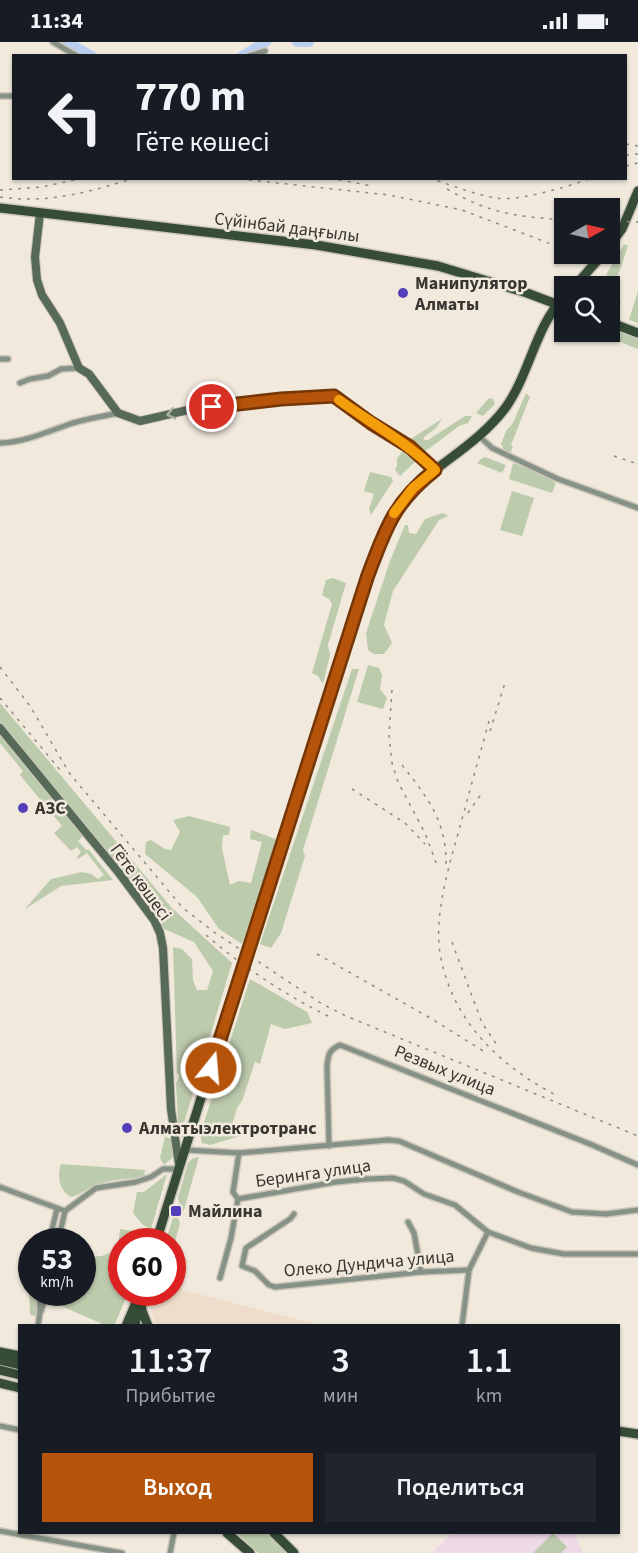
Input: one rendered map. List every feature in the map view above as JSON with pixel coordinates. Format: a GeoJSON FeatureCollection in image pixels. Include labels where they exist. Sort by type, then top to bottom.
{"type":"FeatureCollection","features":[{"type":"Feature","properties":{"kind":"main road"},"geometry":{"type":"LineString","coordinates":[[620,232],[633,215],[638,191]]}},
{"type":"Feature","properties":{"kind":"main road","name":"Сүйінбай даңғылы"},"geometry":{"type":"LineString","coordinates":[[0,208],[316,245],[429,264],[481,278],[554,304]]}},
{"type":"Feature","properties":{"kind":"main road"},"geometry":{"type":"LineString","coordinates":[[161,1228],[367,578],[384,532],[404,498],[435,470],[479,436],[499,416],[514,395],[548,319],[554,312]]}},
{"type":"Feature","properties":{"kind":"main road"},"geometry":{"type":"LineString","coordinates":[[620,326],[638,333]]}},
{"type":"Feature","properties":{"kind":"main road"},"geometry":{"type":"LineString","coordinates":[[127,1324],[134,1306]]}},
{"type":"Feature","properties":{"kind":"main road"},"geometry":{"type":"LineString","coordinates":[[135,1324],[138,1306]]}},
{"type":"Feature","properties":{"kind":"main road"},"geometry":{"type":"LineString","coordinates":[[141,1306],[147,1324]]}},
{"type":"Feature","properties":{"kind":"main road"},"geometry":{"type":"LineString","coordinates":[[0,1352],[18,1356]]}},
{"type":"Feature","properties":{"kind":"main road"},"geometry":{"type":"LineString","coordinates":[[0,1360],[18,1364]]}},
{"type":"Feature","properties":{"kind":"main road"},"geometry":{"type":"LineString","coordinates":[[0,1370],[18,1374]]}},
{"type":"Feature","properties":{"kind":"main road"},"geometry":{"type":"LineString","coordinates":[[0,1378],[18,1382]]}},
{"type":"Feature","properties":{"kind":"main road"},"geometry":{"type":"LineString","coordinates":[[0,1383],[18,1388]]}},
{"type":"Feature","properties":{"kind":"main road"},"geometry":{"type":"LineString","coordinates":[[620,1431],[638,1434]]}},
{"type":"Feature","properties":{"kind":"main road"},"geometry":{"type":"LineString","coordinates":[[228,1534],[251,1553]]}},
{"type":"Feature","properties":{"kind":"main road"},"geometry":{"type":"LineString","coordinates":[[233,1534],[251,1553]]}},
{"type":"Feature","properties":{"kind":"main road"},"geometry":{"type":"LineString","coordinates":[[276,1535],[294,1553]]}},
{"type":"Feature","properties":{"kind":"street"},"geometry":{"type":"LineString","coordinates":[[53,42],[74,54]]}},
{"type":"Feature","properties":{"kind":"street"},"geometry":{"type":"LineString","coordinates":[[255,54],[264,51]]}},
{"type":"Feature","properties":{"kind":"street"},"geometry":{"type":"LineString","coordinates":[[40,213],[35,257],[38,280],[42,295],[60,323],[79,368]]}},
{"type":"Feature","properties":{"kind":"street"},"geometry":{"type":"LineString","coordinates":[[0,359],[8,359]]}},
{"type":"Feature","properties":{"kind":"street"},"geometry":{"type":"LineString","coordinates":[[20,382],[30,378],[48,376],[61,369],[79,368],[89,374],[118,413]]}},
{"type":"Feature","properties":{"kind":"street"},"geometry":{"type":"LineString","coordinates":[[0,443],[33,438],[70,424],[118,413],[140,421],[188,410],[330,395],[410,447],[435,470]]}},
{"type":"Feature","properties":{"kind":"street"},"geometry":{"type":"LineString","coordinates":[[479,436],[492,448],[549,475],[638,508]]}},
{"type":"Feature","properties":{"kind":"street","name":"Гёте көшесі"},"geometry":{"type":"LineString","coordinates":[[0,728],[119,873],[157,926],[163,948],[173,1124],[180,1169]]}},
{"type":"Feature","properties":{"kind":"street","name":"Резвых улица"},"geometry":{"type":"LineString","coordinates":[[329,1146],[328,1054],[340,1045],[638,1165]]}},
{"type":"Feature","properties":{"kind":"street"},"geometry":{"type":"LineString","coordinates":[[173,1124],[177,1130],[182,1132],[194,1123]]}},
{"type":"Feature","properties":{"kind":"street","name":"Беринга улица"},"geometry":{"type":"LineString","coordinates":[[186,1150],[239,1153],[388,1140],[399,1141],[518,1192],[572,1212],[606,1214],[638,1210]]}},
{"type":"Feature","properties":{"kind":"street","name":"Беринга улица"},"geometry":{"type":"LineString","coordinates":[[239,1153],[233,1192],[238,1199],[336,1182],[393,1178],[404,1181],[424,1194],[455,1205],[488,1232],[531,1248],[564,1254],[638,1254]]}},
{"type":"Feature","properties":{"kind":"street"},"geometry":{"type":"LineString","coordinates":[[0,1187],[65,1211],[70,1210],[87,1193],[96,1188],[136,1182],[151,1177],[163,1169],[180,1169]]}},
{"type":"Feature","properties":{"kind":"street"},"geometry":{"type":"LineString","coordinates":[[220,1278],[231,1238],[238,1199]]}},
{"type":"Feature","properties":{"kind":"street"},"geometry":{"type":"LineString","coordinates":[[52,1228],[57,1209]]}},
{"type":"Feature","properties":{"kind":"street"},"geometry":{"type":"LineString","coordinates":[[61,1228],[65,1211]]}},
{"type":"Feature","properties":{"kind":"street","name":"Олеко Дундича улица"},"geometry":{"type":"LineString","coordinates":[[294,1214],[290,1219],[248,1245],[242,1266],[255,1270],[269,1285],[275,1287],[421,1272],[470,1270]]}},
{"type":"Feature","properties":{"kind":"street"},"geometry":{"type":"LineString","coordinates":[[408,1222],[414,1233],[421,1272]]}},
{"type":"Feature","properties":{"kind":"street"},"geometry":{"type":"LineString","coordinates":[[462,1324],[470,1270],[488,1232]]}},
{"type":"Feature","properties":{"kind":"street"},"geometry":{"type":"LineString","coordinates":[[38,1324],[40,1306]]}},
{"type":"Feature","properties":{"kind":"street"},"geometry":{"type":"LineString","coordinates":[[40,1312],[42,1306]]}},
{"type":"Feature","properties":{"kind":"street"},"geometry":{"type":"LineString","coordinates":[[0,1426],[18,1430]]}},
{"type":"Feature","properties":{"kind":"street"},"geometry":{"type":"LineString","coordinates":[[0,1531],[122,1553]]}},
{"type":"Feature","properties":{"kind":"street"},"geometry":{"type":"LineString","coordinates":[[170,1553],[174,1534]]}},
{"type":"Feature","properties":{"kind":"shaded area"},"geometry":{"type":"Polygon","coordinates":[[[186,1291],[317,1324],[155,1324],[151,1306],[186,1306],[186,1291]]]}},
{"type":"Feature","properties":{"kind":"shaded area"},"geometry":{"type":"Polygon","coordinates":[[[451,1534],[574,1534],[583,1553],[432,1553],[451,1534]]]}},
{"type":"Feature","properties":{"kind":"green space"},"geometry":{"type":"Polygon","coordinates":[[[624,244],[628,246],[618,276],[606,275],[612,264],[620,264],[620,251],[624,244]]]}},
{"type":"Feature","properties":{"kind":"green space"},"geometry":{"type":"Polygon","coordinates":[[[638,291],[638,323],[629,320],[638,291]]]}},
{"type":"Feature","properties":{"kind":"green space"},"geometry":{"type":"Polygon","coordinates":[[[620,332],[638,339],[638,349],[620,342],[620,332]]]}},
{"type":"Feature","properties":{"kind":"green space"},"geometry":{"type":"Polygon","coordinates":[[[526,393],[530,397],[511,445],[513,446],[510,454],[501,444],[526,393]]]}},
{"type":"Feature","properties":{"kind":"green space"},"geometry":{"type":"Polygon","coordinates":[[[489,398],[493,399],[495,404],[483,416],[476,413],[489,398]]]}},
{"type":"Feature","properties":{"kind":"green space"},"geometry":{"type":"Polygon","coordinates":[[[465,416],[472,416],[468,423],[459,426],[422,452],[409,440],[442,419],[436,428],[423,438],[428,440],[465,416]]]}},
{"type":"Feature","properties":{"kind":"green space"},"geometry":{"type":"Polygon","coordinates":[[[407,447],[420,457],[400,476],[395,470],[397,458],[407,447]]]}},
{"type":"Feature","properties":{"kind":"green space"},"geometry":{"type":"Polygon","coordinates":[[[485,457],[506,465],[502,473],[477,463],[485,457]]]}},
{"type":"Feature","properties":{"kind":"green space"},"geometry":{"type":"Polygon","coordinates":[[[513,463],[539,473],[556,483],[552,493],[509,479],[513,463]]]}},
{"type":"Feature","properties":{"kind":"green space"},"geometry":{"type":"Polygon","coordinates":[[[370,472],[391,477],[393,481],[371,515],[369,509],[374,494],[364,491],[370,472]]]}},
{"type":"Feature","properties":{"kind":"green space"},"geometry":{"type":"Polygon","coordinates":[[[512,491],[534,498],[522,536],[500,530],[512,491]]]}},
{"type":"Feature","properties":{"kind":"green space"},"geometry":{"type":"Polygon","coordinates":[[[443,513],[448,516],[439,520],[393,591],[384,625],[392,643],[384,654],[374,654],[368,650],[366,633],[390,561],[405,525],[408,525],[409,533],[416,534],[425,519],[443,513]]]}},
{"type":"Feature","properties":{"kind":"green space"},"geometry":{"type":"Polygon","coordinates":[[[333,578],[346,583],[328,645],[330,655],[323,684],[318,676],[312,673],[332,604],[322,595],[326,580],[333,578]]]}},
{"type":"Feature","properties":{"kind":"green space"},"geometry":{"type":"Polygon","coordinates":[[[368,665],[379,668],[382,675],[380,689],[387,698],[383,709],[357,702],[368,665]]]}},
{"type":"Feature","properties":{"kind":"green space"},"geometry":{"type":"Polygon","coordinates":[[[352,669],[359,669],[303,850],[305,856],[281,933],[271,948],[260,944],[352,669]]]}},
{"type":"Feature","properties":{"kind":"green space"},"geometry":{"type":"Polygon","coordinates":[[[0,703],[172,908],[232,963],[184,1123],[179,1124],[178,1122],[176,1083],[180,1075],[177,1074],[173,947],[182,949],[192,959],[193,980],[197,990],[207,990],[213,971],[194,942],[164,929],[0,725],[0,703]]]}},
{"type":"Feature","properties":{"kind":"green space"},"geometry":{"type":"Polygon","coordinates":[[[0,736],[83,836],[78,841],[86,850],[89,850],[113,880],[61,886],[25,909],[51,879],[82,872],[98,879],[104,875],[87,853],[78,859],[81,852],[77,847],[71,851],[54,833],[62,826],[20,775],[23,771],[0,743],[0,736]]]}},
{"type":"Feature","properties":{"kind":"green space"},"geometry":{"type":"Polygon","coordinates":[[[189,816],[230,827],[229,835],[223,835],[222,848],[230,885],[239,881],[251,883],[262,842],[250,839],[251,830],[278,840],[242,944],[219,929],[197,897],[145,854],[146,842],[151,840],[171,850],[180,832],[173,820],[189,816]]]}},
{"type":"Feature","properties":{"kind":"green space"},"geometry":{"type":"Polygon","coordinates":[[[250,979],[307,1012],[312,1023],[285,1029],[271,1024],[260,1064],[255,1062],[231,1128],[247,1134],[210,1145],[202,1143],[200,1135],[250,979]]]}},
{"type":"Feature","properties":{"kind":"green space"},"geometry":{"type":"Polygon","coordinates":[[[165,1137],[172,1139],[173,1157],[164,1165],[160,1158],[165,1137]]]}},
{"type":"Feature","properties":{"kind":"green space"},"geometry":{"type":"Polygon","coordinates":[[[199,1157],[182,1215],[178,1198],[188,1163],[193,1158],[199,1157]]]}},
{"type":"Feature","properties":{"kind":"green space"},"geometry":{"type":"Polygon","coordinates":[[[61,1164],[145,1170],[144,1177],[102,1183],[71,1197],[64,1191],[60,1182],[61,1164]]]}},
{"type":"Feature","properties":{"kind":"green space"},"geometry":{"type":"Polygon","coordinates":[[[167,1174],[151,1228],[143,1225],[133,1213],[137,1192],[144,1192],[167,1174]]]}},
{"type":"Feature","properties":{"kind":"green space"},"geometry":{"type":"Polygon","coordinates":[[[175,1212],[180,1223],[179,1228],[170,1228],[175,1212]]]}},
{"type":"Feature","properties":{"kind":"green space"},"geometry":{"type":"Polygon","coordinates":[[[108,1254],[108,1306],[122,1306],[115,1324],[102,1324],[61,1306],[96,1306],[96,1256],[108,1254]]]}},
{"type":"Feature","properties":{"kind":"green space"},"geometry":{"type":"Polygon","coordinates":[[[30,1306],[36,1306],[36,1316],[30,1315],[30,1306]]]}},
{"type":"Feature","properties":{"kind":"green space"},"geometry":{"type":"Polygon","coordinates":[[[238,1534],[268,1534],[287,1553],[258,1553],[238,1534]]]}},
{"type":"Feature","properties":{"kind":"green space"},"geometry":{"type":"Polygon","coordinates":[[[552,1534],[567,1547],[561,1553],[533,1553],[552,1534]]]}},
{"type":"Feature","properties":{"kind":"waterway"},"geometry":{"type":"LineString","coordinates":[[67,42],[88,54]]}},
{"type":"Feature","properties":{"kind":"waterway"},"geometry":{"type":"LineString","coordinates":[[245,54],[266,42]]}},
{"type":"Feature","properties":{"kind":"waterway"},"geometry":{"type":"LineString","coordinates":[[297,42],[309,42]]}},
{"type":"Feature","properties":{"kind":"railway"},"geometry":{"type":"LineString","coordinates":[[627,144],[638,146]]}},
{"type":"Feature","properties":{"kind":"railway"},"geometry":{"type":"LineString","coordinates":[[627,155],[638,154]]}},
{"type":"Feature","properties":{"kind":"railway"},"geometry":{"type":"LineString","coordinates":[[627,166],[638,163]]}},
{"type":"Feature","properties":{"kind":"railway"},"geometry":{"type":"LineString","coordinates":[[0,190],[42,187],[74,180]]}},
{"type":"Feature","properties":{"kind":"railway"},"geometry":{"type":"LineString","coordinates":[[0,197],[52,198],[128,180]]}},
{"type":"Feature","properties":{"kind":"railway"},"geometry":{"type":"LineString","coordinates":[[250,180],[389,195],[462,210],[554,245]]}},
{"type":"Feature","properties":{"kind":"railway"},"geometry":{"type":"LineString","coordinates":[[340,180],[372,186]]}},
{"type":"Feature","properties":{"kind":"railway"},"geometry":{"type":"LineString","coordinates":[[435,180],[479,194],[505,199],[544,192],[586,180]]}},
{"type":"Feature","properties":{"kind":"railway"},"geometry":{"type":"LineString","coordinates":[[447,189],[490,209],[554,219]]}},
{"type":"Feature","properties":{"kind":"railway"},"geometry":{"type":"LineString","coordinates":[[620,221],[638,222]]}},
{"type":"Feature","properties":{"kind":"railway"},"geometry":{"type":"LineString","coordinates":[[614,456],[638,464]]}},
{"type":"Feature","properties":{"kind":"railway"},"geometry":{"type":"LineString","coordinates":[[0,667],[30,706],[70,774],[183,908],[214,932],[322,1004],[346,1016],[638,1136]]}},
{"type":"Feature","properties":{"kind":"railway"},"geometry":{"type":"LineString","coordinates":[[490,731],[505,683]]}},
{"type":"Feature","properties":{"kind":"railway"},"geometry":{"type":"LineString","coordinates":[[392,690],[389,735],[392,763],[398,782],[425,833],[438,868]]}},
{"type":"Feature","properties":{"kind":"railway"},"geometry":{"type":"LineString","coordinates":[[0,698],[61,771]]}},
{"type":"Feature","properties":{"kind":"railway"},"geometry":{"type":"LineString","coordinates":[[489,721],[444,888],[439,924],[441,958],[456,1002],[482,1039],[515,1070],[554,1094]]}},
{"type":"Feature","properties":{"kind":"railway"},"geometry":{"type":"LineString","coordinates":[[402,765],[434,811],[443,836],[446,866]]}},
{"type":"Feature","properties":{"kind":"railway"},"geometry":{"type":"LineString","coordinates":[[352,789],[405,823],[425,844]]}},
{"type":"Feature","properties":{"kind":"railway"},"geometry":{"type":"LineString","coordinates":[[468,813],[482,793]]}},
{"type":"Feature","properties":{"kind":"railway"},"geometry":{"type":"LineString","coordinates":[[206,935],[264,979],[328,1016]]}},
{"type":"Feature","properties":{"kind":"railway"},"geometry":{"type":"LineString","coordinates":[[452,942],[482,1023],[497,1045]]}},
{"type":"Feature","properties":{"kind":"railway"},"geometry":{"type":"LineString","coordinates":[[317,954],[432,1019],[488,1054]]}},
{"type":"Feature","properties":{"kind":"slow traffic"},"geometry":{"type":"LineString","coordinates":[[339,400],[410,447],[435,470],[413,488],[394,513]]}},
{"type":"Feature","properties":{"kind":"place","name":"Манипулятор Алматы"},"geometry":{"type":"Point","coordinates":[403,293]}},
{"type":"Feature","properties":{"kind":"place","name":"АЗС"},"geometry":{"type":"Point","coordinates":[23,808]}},
{"type":"Feature","properties":{"kind":"place","name":"Алматыэлектротранс"},"geometry":{"type":"Point","coordinates":[127,1128]}},
{"type":"Feature","properties":{"kind":"place","name":"Майлина"},"geometry":{"type":"Point","coordinates":[176,1211]}},
{"type":"Feature","properties":{"kind":"route"},"geometry":{"type":"LineString","coordinates":[[211,1068],[367,578],[384,532],[404,498],[435,470],[410,447],[371,423],[334,396],[212,407]]}}]}
